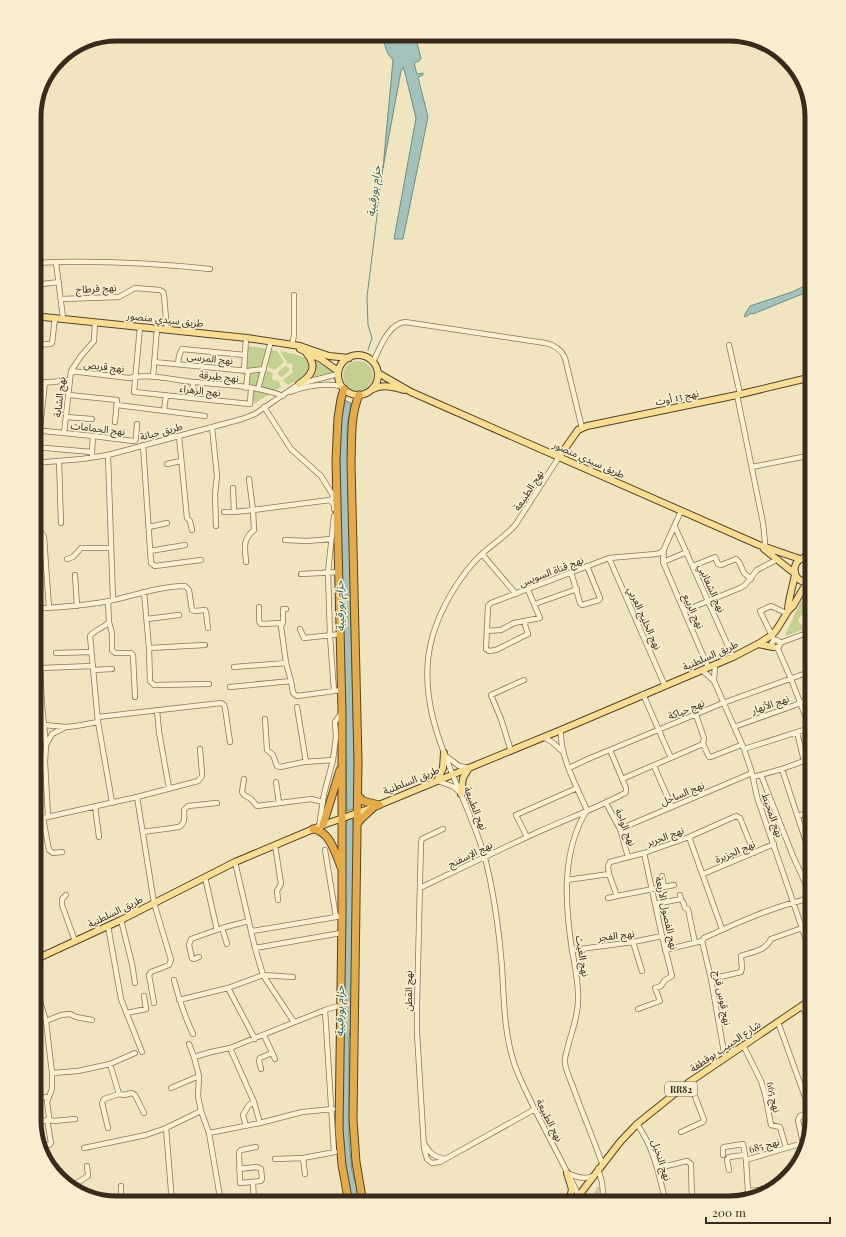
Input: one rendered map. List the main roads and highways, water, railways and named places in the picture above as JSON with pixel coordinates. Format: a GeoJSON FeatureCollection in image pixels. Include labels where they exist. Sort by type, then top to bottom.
{"type":"FeatureCollection","features":[{"type":"Feature","properties":{"kind":"highway"},"geometry":{"type":"LineString","coordinates":[[343,388],[338,418],[334,498],[340,572],[341,634],[338,690],[342,712],[342,869],[339,916],[341,933],[341,1005],[337,1152],[347,1196]]}},
{"type":"Feature","properties":{"kind":"highway"},"geometry":{"type":"LineString","coordinates":[[359,395],[356,402],[353,421],[351,462],[358,736],[353,1119],[356,1162],[362,1196]]}},
{"type":"Feature","properties":{"kind":"highway"},"geometry":{"type":"LineString","coordinates":[[342,763],[318,827],[326,835],[342,869]]}},
{"type":"Feature","properties":{"kind":"highway"},"geometry":{"type":"LineString","coordinates":[[358,796],[363,801],[377,806]]}},
{"type":"Feature","properties":{"kind":"highway"},"geometry":{"type":"LineString","coordinates":[[358,824],[361,819],[377,806]]}},
{"type":"Feature","properties":{"kind":"main road","name":"طريق سيدي منصور"},"geometry":{"type":"LineString","coordinates":[[41,317],[271,341],[306,348],[330,356],[349,358]]}},
{"type":"Feature","properties":{"kind":"main road","name":"طريق سيدي منصور"},"geometry":{"type":"LineString","coordinates":[[292,345],[320,359],[338,373]]}},
{"type":"Feature","properties":{"kind":"main road"},"geometry":{"type":"LineString","coordinates":[[299,384],[310,375],[312,368],[312,360],[306,352]]}},
{"type":"Feature","properties":{"kind":"main road"},"geometry":{"type":"LineString","coordinates":[[363,356],[373,362],[376,366],[378,373],[377,382],[372,389],[366,393],[359,395],[352,394],[343,388],[339,380],[338,373],[342,363],[349,358],[363,356]]}},
{"type":"Feature","properties":{"kind":"main road","name":"طريق سيدي منصور"},"geometry":{"type":"LineString","coordinates":[[378,373],[411,392],[763,547],[802,559]]}},
{"type":"Feature","properties":{"kind":"main road","name":"نهج 13 أوت"},"geometry":{"type":"LineString","coordinates":[[559,457],[578,430],[594,424],[805,379]]}},
{"type":"Feature","properties":{"kind":"main road","name":"طريق سيدي منصور"},"geometry":{"type":"LineString","coordinates":[[372,389],[378,386],[383,386],[411,392]]}},
{"type":"Feature","properties":{"kind":"main road","name":"طريق سيدي منصور"},"geometry":{"type":"LineString","coordinates":[[763,547],[795,574],[799,580],[805,582]]}},
{"type":"Feature","properties":{"kind":"main road","name":"طريق السلطنية"},"geometry":{"type":"LineString","coordinates":[[787,612],[795,574],[795,565],[805,555]]}},
{"type":"Feature","properties":{"kind":"main road","name":"طريق السلطنية"},"geometry":{"type":"LineString","coordinates":[[41,957],[121,920],[235,862],[274,845],[318,827],[377,806],[511,751],[733,657],[758,644],[775,642],[777,630],[787,612],[793,606],[805,586]]}},
{"type":"Feature","properties":{"kind":"main road"},"geometry":{"type":"LineString","coordinates":[[758,644],[775,642]]}},
{"type":"Feature","properties":{"kind":"main road"},"geometry":{"type":"LineString","coordinates":[[437,781],[443,768],[444,754]]}},
{"type":"Feature","properties":{"kind":"main road"},"geometry":{"type":"LineString","coordinates":[[461,794],[463,778],[469,768]]}},
{"type":"Feature","properties":{"kind":"main road","name":"شارع الحبيب بوقطفة"},"geometry":{"type":"LineString","coordinates":[[579,1196],[602,1163],[637,1124],[688,1083],[805,1004]]}},
{"type":"Feature","properties":{"kind":"main road"},"geometry":{"type":"LineString","coordinates":[[567,1173],[572,1189],[570,1196]]}},
{"type":"Feature","properties":{"kind":"water"},"geometry":{"type":"Polygon","coordinates":[[[383,41],[417,41],[421,58],[419,61],[414,63],[417,74],[423,73],[423,75],[418,77],[428,117],[403,239],[394,239],[416,118],[403,67],[383,168],[393,60],[388,54],[383,41]]]}},
{"type":"Feature","properties":{"kind":"water"},"geometry":{"type":"Polygon","coordinates":[[[805,286],[805,293],[753,314],[744,316],[750,306],[792,292],[805,286]]]}},
{"type":"Feature","properties":{"kind":"water"},"geometry":{"type":"Polygon","coordinates":[[[344,400],[351,403],[347,427],[347,441],[355,808],[347,811],[339,429],[344,400]]]}},
{"type":"Feature","properties":{"kind":"water"},"geometry":{"type":"Polygon","coordinates":[[[353,818],[354,853],[353,1012],[349,1038],[349,1141],[352,1171],[359,1196],[350,1196],[346,1176],[343,1135],[342,1041],[346,820],[353,818]]]}},
{"type":"Feature","properties":{"kind":"waterway","name":"حزام بورقيبة"},"geometry":{"type":"LineString","coordinates":[[368,350],[372,338],[368,325],[367,297],[383,167]]}}]}
